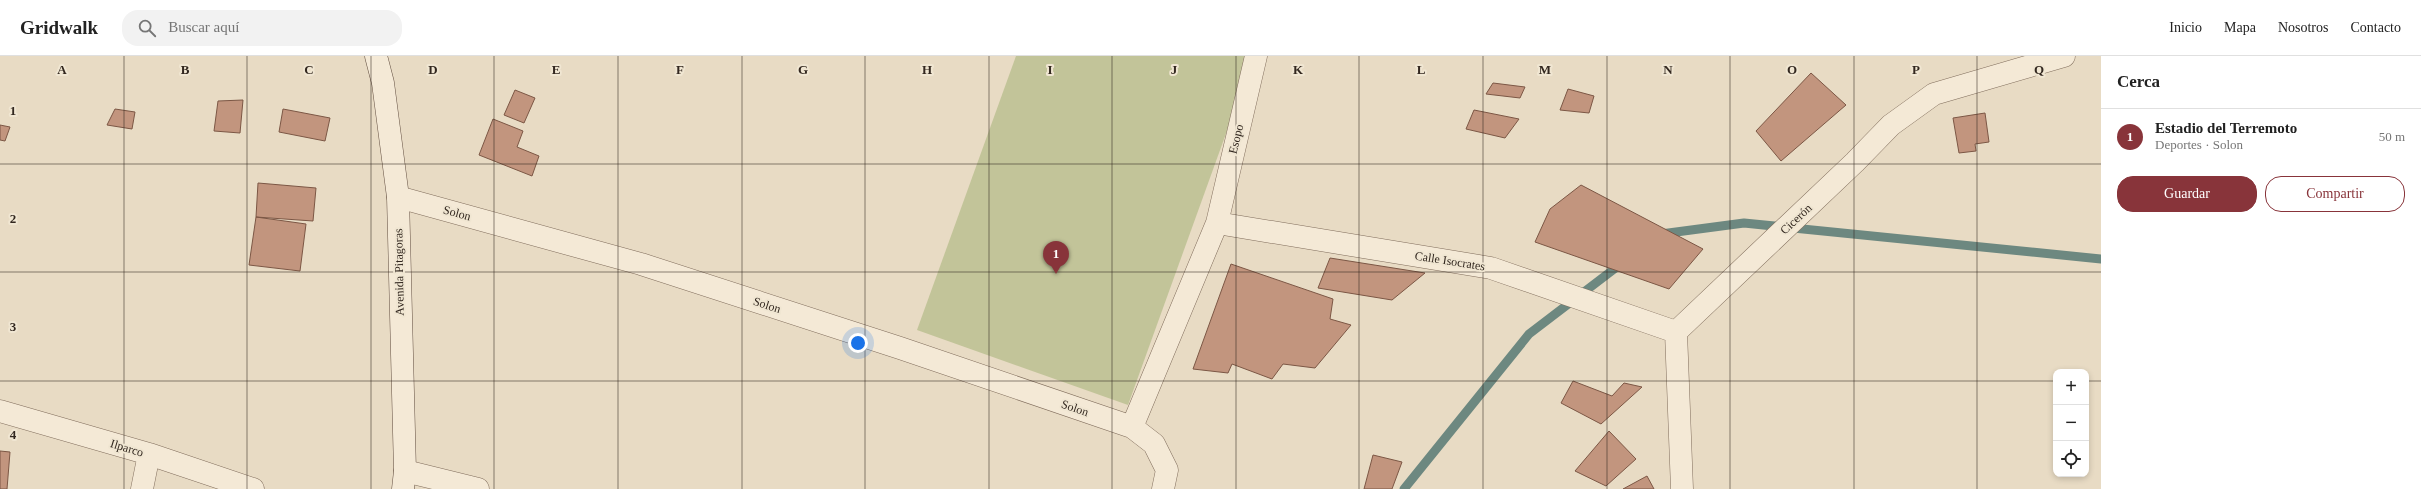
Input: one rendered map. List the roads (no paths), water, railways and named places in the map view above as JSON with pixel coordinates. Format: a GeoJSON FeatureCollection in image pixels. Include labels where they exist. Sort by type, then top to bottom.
{"type":"FeatureCollection","features":[{"type":"Feature","properties":{"kind":"street","name":"Avenida Pitagoras"},"geometry":{"type":"LineString","coordinates":[[376,56],[383,83],[398,197],[404,480]]}},
{"type":"Feature","properties":{"kind":"street","name":"Esopo"},"geometry":{"type":"LineString","coordinates":[[1132,427],[1217,223],[1256,56]]}},
{"type":"Feature","properties":{"kind":"street","name":"Cicerón"},"geometry":{"type":"LineString","coordinates":[[1676,332],[1855,162],[1891,125],[1934,94],[2064,56]]}},
{"type":"Feature","properties":{"kind":"street","name":"Solon"},"geometry":{"type":"LineString","coordinates":[[398,197],[642,264],[900,348],[1132,427],[1154,444],[1167,470],[1163,489]]}},
{"type":"Feature","properties":{"kind":"street","name":"Calle Isocrates"},"geometry":{"type":"LineString","coordinates":[[1217,223],[1491,268],[1676,332]]}},
{"type":"Feature","properties":{"kind":"street"},"geometry":{"type":"LineString","coordinates":[[1676,332],[1682,489]]}},
{"type":"Feature","properties":{"kind":"street","name":"Ilparco"},"geometry":{"type":"LineString","coordinates":[[0,411],[149,454],[253,489]]}},
{"type":"Feature","properties":{"kind":"street"},"geometry":{"type":"LineString","coordinates":[[142,489],[149,454]]}},
{"type":"Feature","properties":{"kind":"street"},"geometry":{"type":"LineString","coordinates":[[404,480],[478,489]]}},
{"type":"Feature","properties":{"kind":"waterway"},"geometry":{"type":"LineString","coordinates":[[1661,234],[1744,223],[2101,259]]}},
{"type":"Feature","properties":{"kind":"waterway"},"geometry":{"type":"LineString","coordinates":[[1404,489],[1529,334],[1622,263]]}},
{"type":"Feature","properties":{"kind":"place","name":"Estadio del Terremoto"},"geometry":{"type":"Point","coordinates":[1056,274]}}]}
